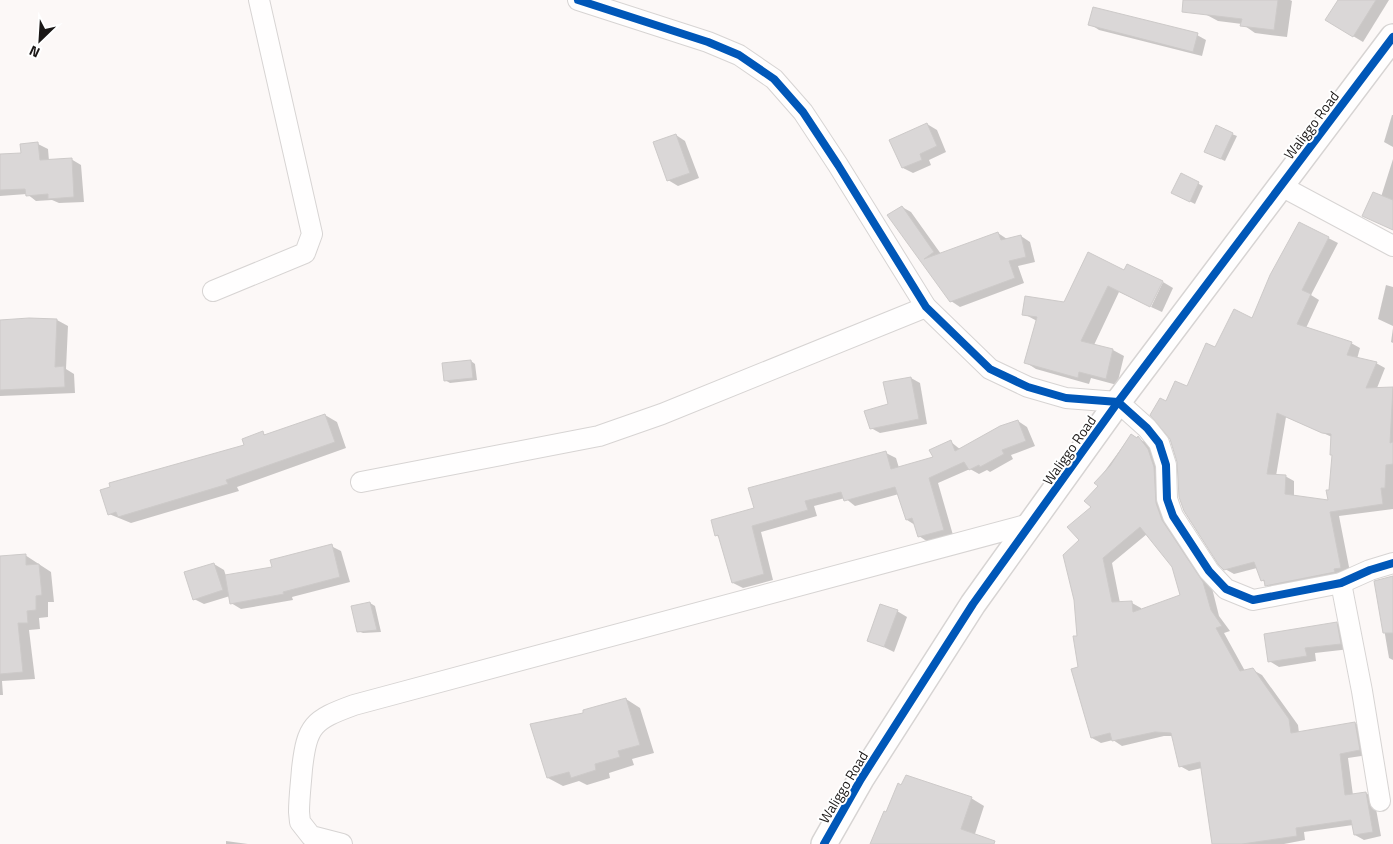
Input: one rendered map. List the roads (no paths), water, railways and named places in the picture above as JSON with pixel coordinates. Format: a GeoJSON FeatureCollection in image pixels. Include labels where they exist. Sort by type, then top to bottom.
{"type":"FeatureCollection","features":[{"type":"Feature","properties":{"kind":"street"},"geometry":{"type":"LineString","coordinates":[[213,291],[305,253],[312,234],[259,0]]}},
{"type":"Feature","properties":{"kind":"street"},"geometry":{"type":"LineString","coordinates":[[578,0],[708,42],[739,56],[774,80],[803,112],[926,307],[990,369],[1028,387],[1066,398],[1118,402],[1147,428],[1159,443],[1166,465],[1167,499],[1173,516],[1209,571],[1226,589],[1253,600],[1341,583],[1370,570],[1393,563]]}},
{"type":"Feature","properties":{"kind":"street","name":"Waliggo Road"},"geometry":{"type":"LineString","coordinates":[[824,844],[861,779],[973,604],[1033,523],[1118,402],[1393,37]]}},
{"type":"Feature","properties":{"kind":"street"},"geometry":{"type":"LineString","coordinates":[[1280,186],[1393,246]]}},
{"type":"Feature","properties":{"kind":"street"},"geometry":{"type":"LineString","coordinates":[[361,482],[599,436],[662,414],[926,307]]}},
{"type":"Feature","properties":{"kind":"street"},"geometry":{"type":"LineString","coordinates":[[342,844],[311,836],[300,822],[299,812],[305,739],[316,724],[328,715],[354,706],[570,646],[1033,523]]}},
{"type":"Feature","properties":{"kind":"street"},"geometry":{"type":"LineString","coordinates":[[1341,583],[1362,691],[1380,801]]}}]}
